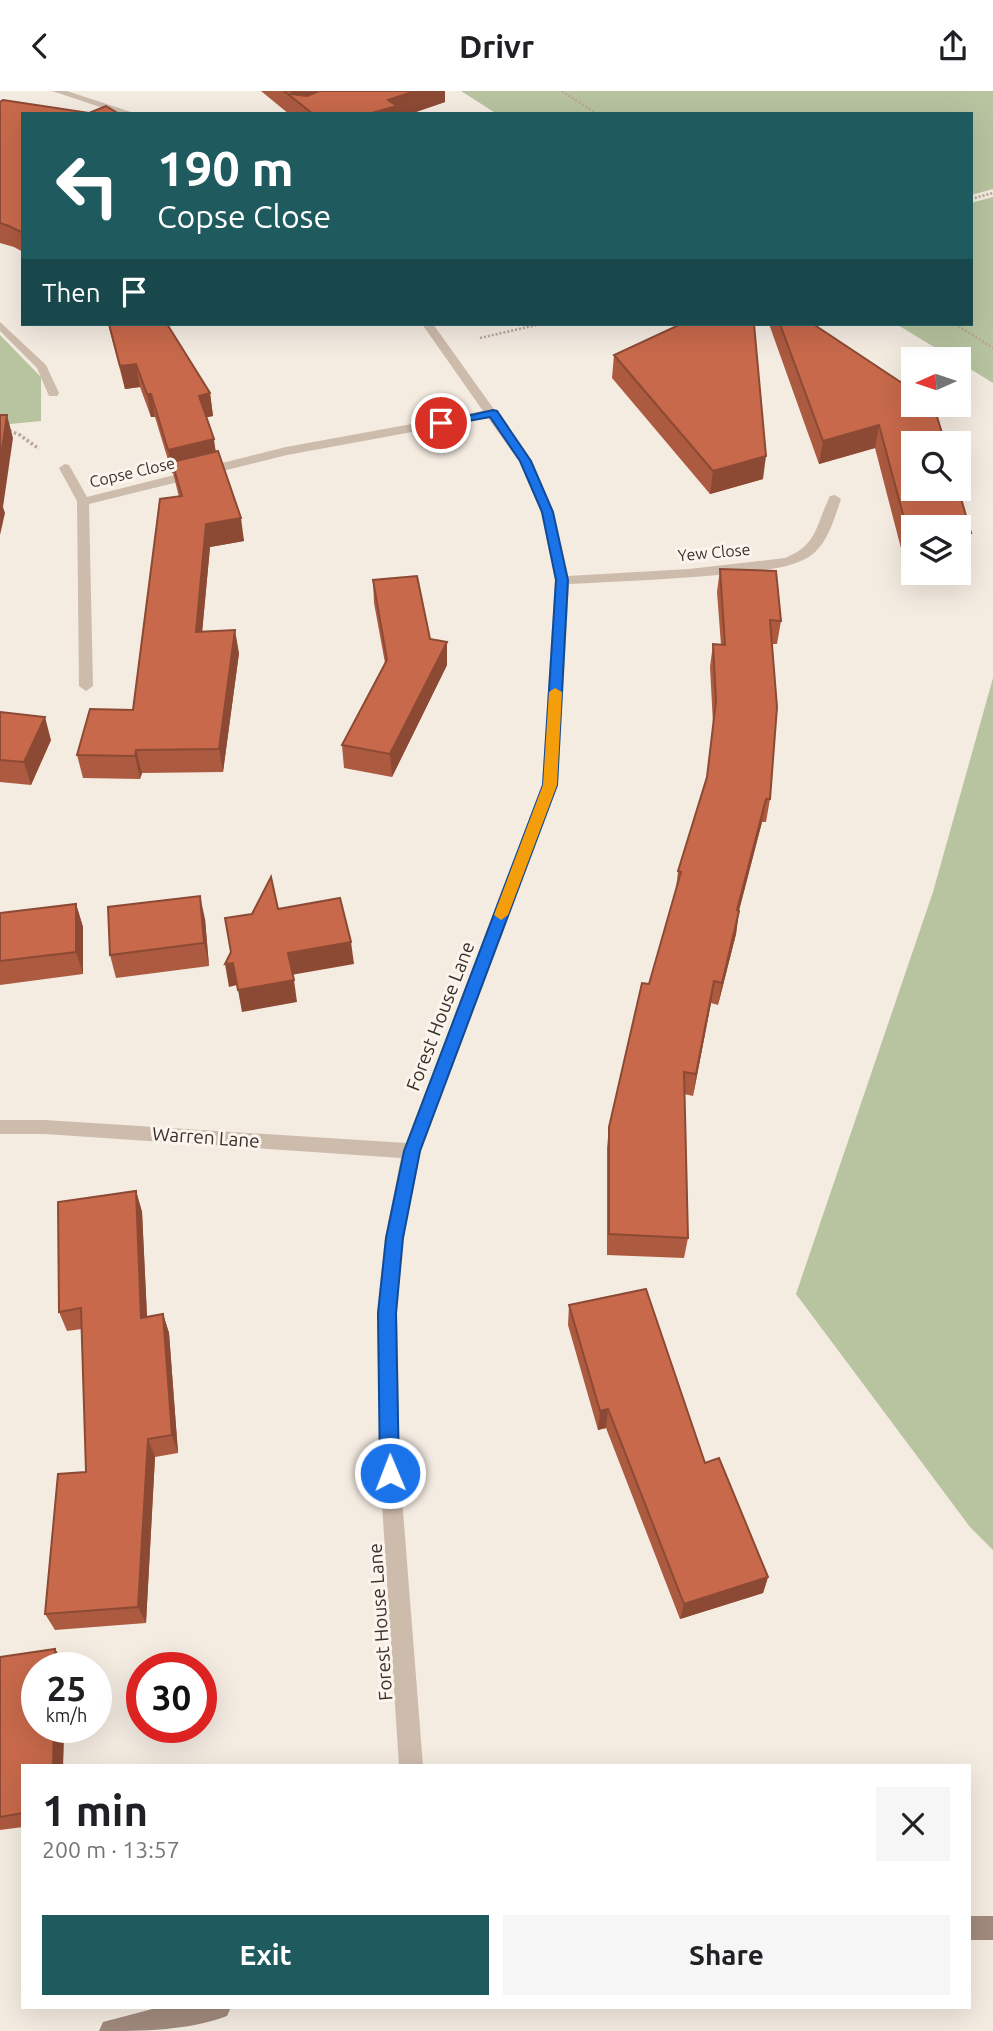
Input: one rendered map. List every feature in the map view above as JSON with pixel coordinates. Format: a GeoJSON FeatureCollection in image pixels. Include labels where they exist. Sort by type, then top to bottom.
{"type":"FeatureCollection","features":[{"type":"Feature","properties":{"kind":"street"},"geometry":{"type":"LineString","coordinates":[[57,91],[125,112]]}},
{"type":"Feature","properties":{"kind":"street"},"geometry":{"type":"LineString","coordinates":[[0,325],[42,367],[53,393]]}},
{"type":"Feature","properties":{"kind":"street","name":"Forest House Lane"},"geometry":{"type":"LineString","coordinates":[[411,1764],[390,1473],[387,1313],[394,1238],[412,1151],[550,785],[562,580],[547,512],[525,461],[428,326]]}},
{"type":"Feature","properties":{"kind":"street","name":"Copse Close"},"geometry":{"type":"LineString","coordinates":[[86,686],[83,501],[113,496],[286,451],[493,413]]}},
{"type":"Feature","properties":{"kind":"street"},"geometry":{"type":"LineString","coordinates":[[65,468],[83,501]]}},
{"type":"Feature","properties":{"kind":"street","name":"Yew Close"},"geometry":{"type":"LineString","coordinates":[[562,580],[758,566],[801,557],[818,541],[835,499]]}},
{"type":"Feature","properties":{"kind":"street","name":"Warren Lane"},"geometry":{"type":"LineString","coordinates":[[0,1127],[45,1127],[412,1151]]}},
{"type":"Feature","properties":{"kind":"street"},"geometry":{"type":"LineString","coordinates":[[971,1928],[993,1928]]}},
{"type":"Feature","properties":{"kind":"street"},"geometry":{"type":"LineString","coordinates":[[112,2031],[209,2009]]}},
{"type":"Feature","properties":{"kind":"path"},"geometry":{"type":"LineString","coordinates":[[562,91],[594,112]]}},
{"type":"Feature","properties":{"kind":"path"},"geometry":{"type":"LineString","coordinates":[[973,198],[993,193]]}},
{"type":"Feature","properties":{"kind":"path"},"geometry":{"type":"LineString","coordinates":[[445,348],[530,326]]}},
{"type":"Feature","properties":{"kind":"path"},"geometry":{"type":"LineString","coordinates":[[958,326],[993,348]]}},
{"type":"Feature","properties":{"kind":"path"},"geometry":{"type":"LineString","coordinates":[[0,427],[20,435],[65,468]]}},
{"type":"Feature","properties":{"kind":"green space"},"geometry":{"type":"Polygon","coordinates":[[[461,91],[993,91],[993,189],[973,194],[973,112],[494,112],[461,91]]]}},
{"type":"Feature","properties":{"kind":"green space"},"geometry":{"type":"Polygon","coordinates":[[[993,197],[993,383],[971,369],[971,347],[934,347],[899,326],[973,326],[973,202],[993,197]]]}},
{"type":"Feature","properties":{"kind":"green space"},"geometry":{"type":"Polygon","coordinates":[[[0,335],[41,377],[41,421],[0,425],[0,335]]]}},
{"type":"Feature","properties":{"kind":"green space"},"geometry":{"type":"Polygon","coordinates":[[[993,678],[993,1550],[970,1527],[796,1294],[933,892],[993,678]]]}},
{"type":"Feature","properties":{"kind":"building"},"geometry":{"type":"Polygon","coordinates":[[[284,91],[296,91],[290,94],[307,96],[319,91],[415,91],[388,100],[397,106],[375,112],[310,112],[284,91]]]}},
{"type":"Feature","properties":{"kind":"building"},"geometry":{"type":"Polygon","coordinates":[[[3,100],[82,112],[21,112],[21,232],[0,223],[0,102],[3,100]]]}},
{"type":"Feature","properties":{"kind":"building"},"geometry":{"type":"Polygon","coordinates":[[[106,106],[116,112],[91,112],[106,106]]]}},
{"type":"Feature","properties":{"kind":"building"},"geometry":{"type":"Polygon","coordinates":[[[110,326],[168,326],[210,393],[199,396],[214,439],[168,450],[151,394],[147,394],[136,364],[120,366],[110,326]]]}},
{"type":"Feature","properties":{"kind":"building"},"geometry":{"type":"Polygon","coordinates":[[[677,326],[754,326],[766,456],[713,471],[614,355],[677,326]]]}},
{"type":"Feature","properties":{"kind":"building"},"geometry":{"type":"Polygon","coordinates":[[[781,326],[816,326],[901,382],[901,417],[937,417],[941,431],[901,431],[901,501],[962,501],[966,515],[903,515],[879,425],[823,441],[781,326]]]}},
{"type":"Feature","properties":{"kind":"building"},"geometry":{"type":"Polygon","coordinates":[[[0,415],[7,415],[0,462],[0,415]]]}},
{"type":"Feature","properties":{"kind":"building"},"geometry":{"type":"Polygon","coordinates":[[[218,451],[241,518],[206,524],[196,632],[235,630],[219,749],[136,750],[135,756],[77,755],[90,709],[133,710],[160,499],[182,496],[172,462],[218,451]]]}},
{"type":"Feature","properties":{"kind":"building"},"geometry":{"type":"Polygon","coordinates":[[[720,569],[776,571],[781,621],[770,620],[777,707],[770,799],[766,799],[737,910],[739,911],[722,983],[714,981],[696,1074],[684,1072],[688,1238],[609,1234],[609,1127],[642,983],[649,984],[681,872],[678,871],[707,777],[716,701],[713,644],[725,645],[720,569]]]}},
{"type":"Feature","properties":{"kind":"building"},"geometry":{"type":"Polygon","coordinates":[[[417,576],[430,639],[447,642],[390,754],[342,745],[387,660],[373,580],[417,576]]]}},
{"type":"Feature","properties":{"kind":"building"},"geometry":{"type":"Polygon","coordinates":[[[0,712],[45,717],[24,762],[0,760],[0,712]]]}},
{"type":"Feature","properties":{"kind":"building"},"geometry":{"type":"Polygon","coordinates":[[[271,877],[278,909],[340,898],[351,942],[288,953],[294,980],[238,990],[233,963],[225,964],[231,952],[225,918],[252,914],[271,877]]]}},
{"type":"Feature","properties":{"kind":"building"},"geometry":{"type":"Polygon","coordinates":[[[200,896],[204,943],[110,955],[108,907],[200,896]]]}},
{"type":"Feature","properties":{"kind":"building"},"geometry":{"type":"Polygon","coordinates":[[[76,904],[76,952],[0,961],[0,913],[76,904]]]}},
{"type":"Feature","properties":{"kind":"building"},"geometry":{"type":"Polygon","coordinates":[[[136,1191],[141,1318],[163,1314],[172,1435],[148,1439],[138,1607],[45,1614],[58,1474],[86,1472],[81,1308],[59,1312],[58,1202],[136,1191]]]}},
{"type":"Feature","properties":{"kind":"building"},"geometry":{"type":"Polygon","coordinates":[[[646,1289],[705,1463],[719,1458],[768,1577],[684,1604],[608,1409],[600,1411],[569,1305],[646,1289]]]}},
{"type":"Feature","properties":{"kind":"building"},"geometry":{"type":"Polygon","coordinates":[[[55,1649],[55,1652],[34,1652],[55,1649]]]}},
{"type":"Feature","properties":{"kind":"building"},"geometry":{"type":"Polygon","coordinates":[[[21,1654],[21,1743],[54,1743],[53,1764],[21,1764],[21,1813],[0,1817],[0,1657],[21,1654]]]}},
{"type":"Feature","properties":{"kind":"slow traffic"},"geometry":{"type":"LineString","coordinates":[[501,915],[550,785],[555,692]]}},
{"type":"Feature","properties":{"kind":"route"},"geometry":{"type":"LineString","coordinates":[[390,1473],[387,1313],[394,1238],[412,1151],[550,785],[562,580],[547,512],[525,461],[493,413],[441,423]]}}]}
